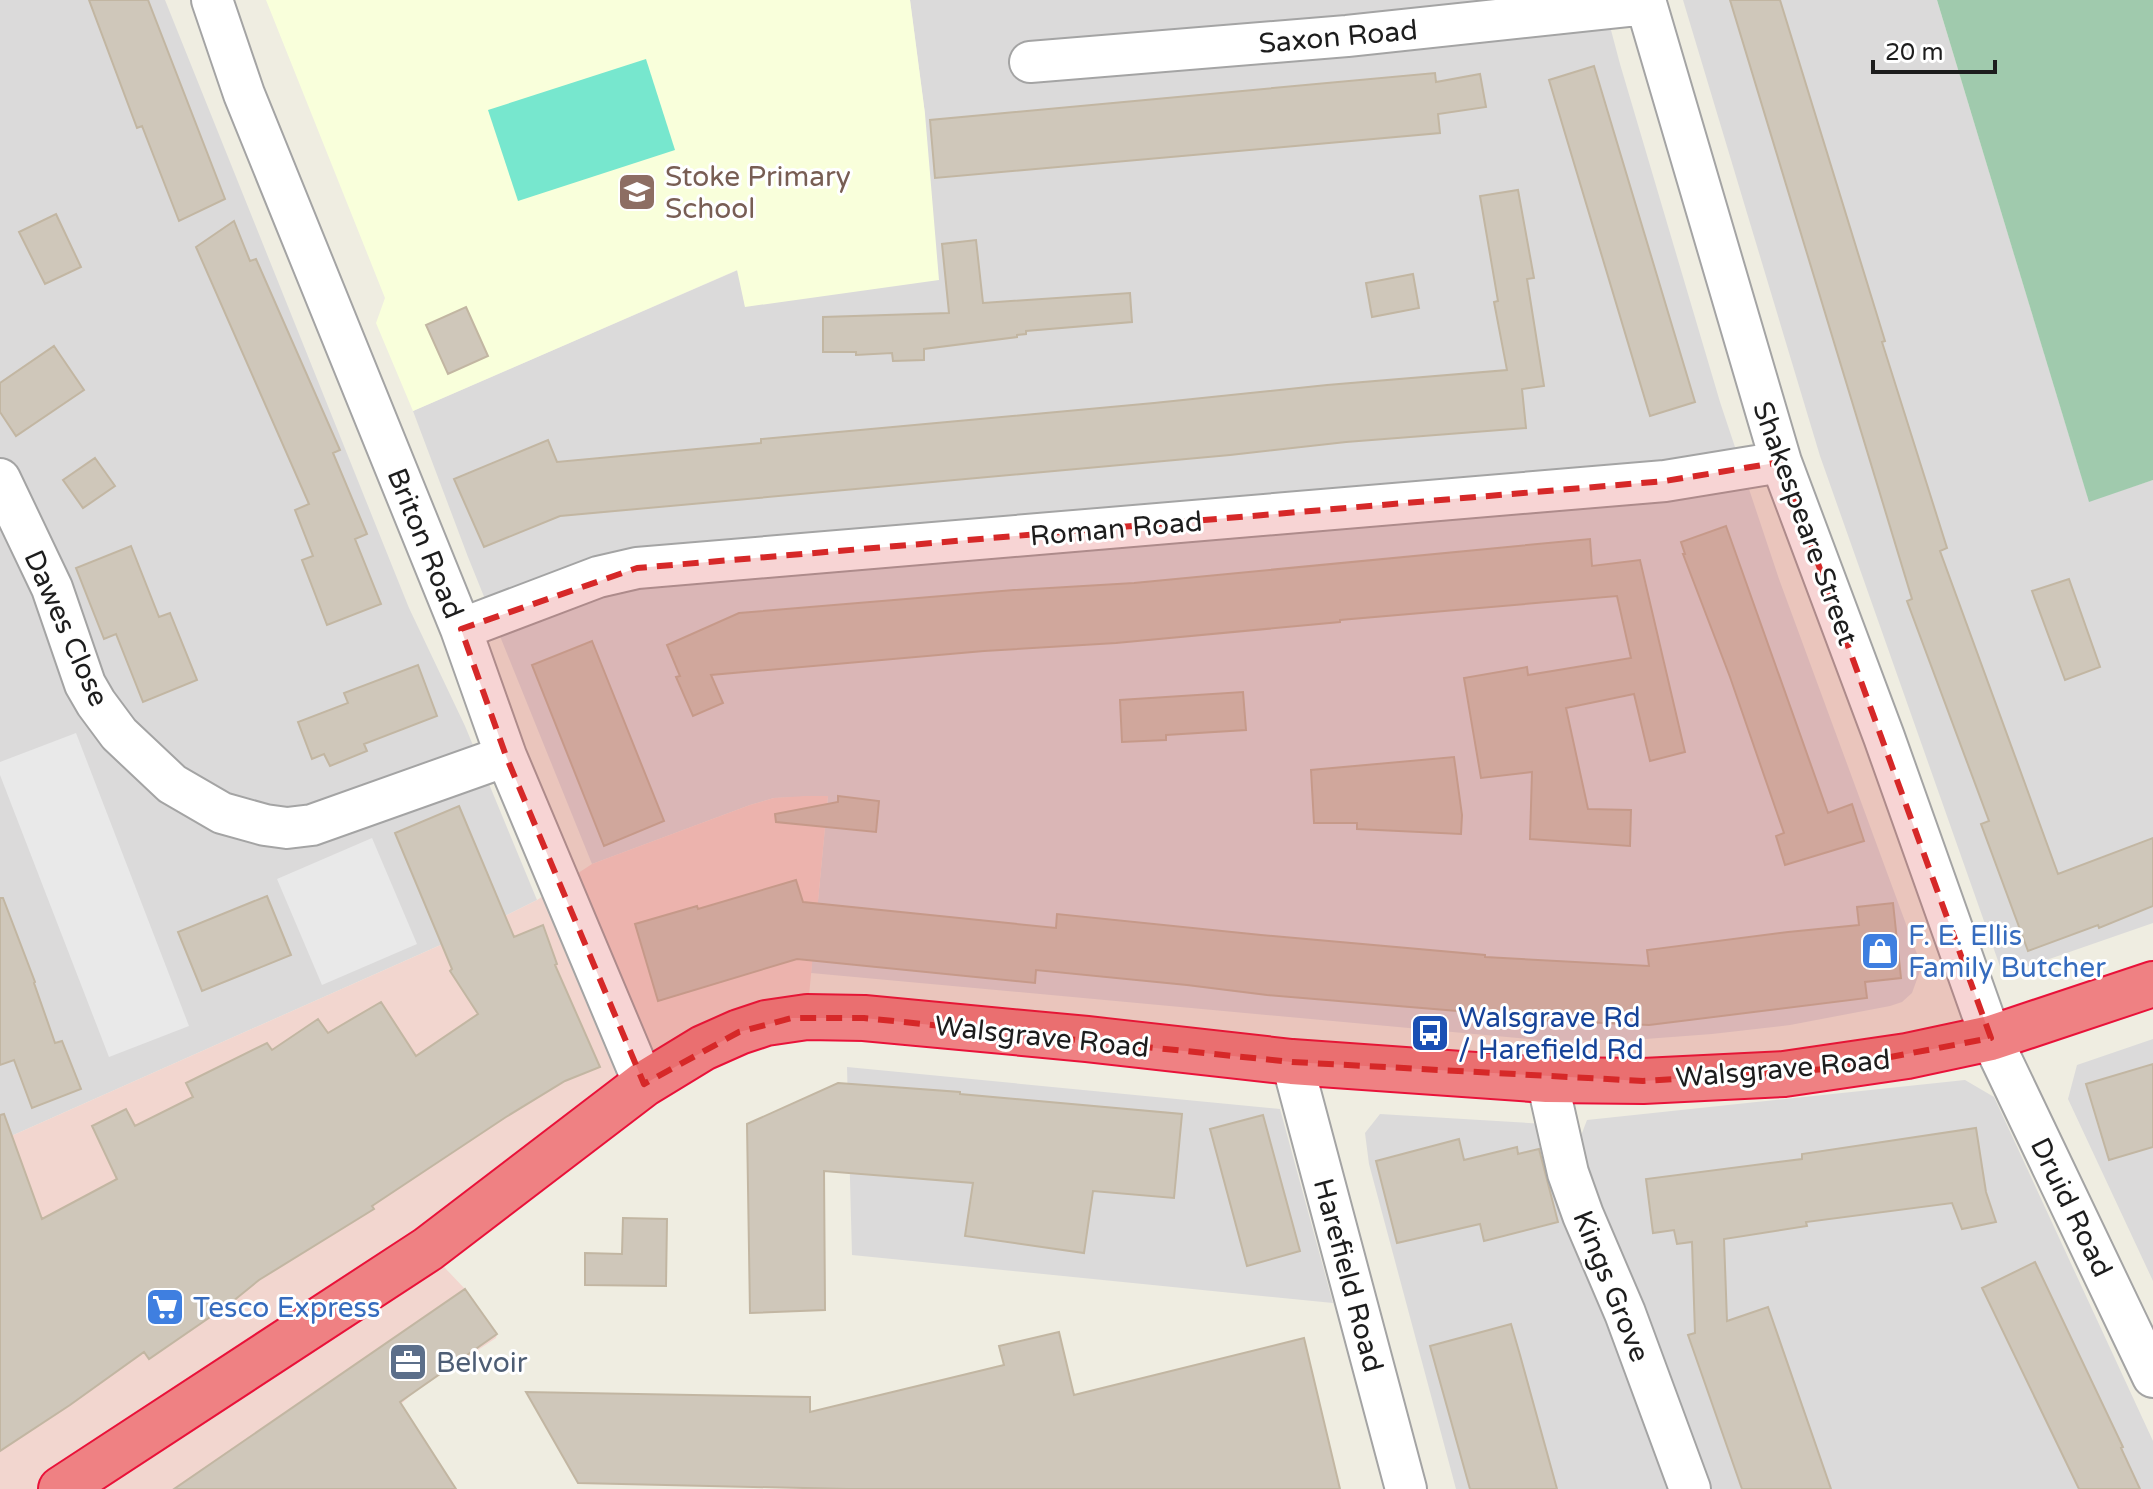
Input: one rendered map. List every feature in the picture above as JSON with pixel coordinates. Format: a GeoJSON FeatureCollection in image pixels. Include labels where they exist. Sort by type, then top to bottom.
{"type":"FeatureCollection","features":[{"type":"Feature","properties":{"kind":"highway","name":"Walsgrave Road"},"geometry":{"type":"LineString","coordinates":[[61,1489],[428,1249],[644,1084],[703,1048],[766,1023],[807,1017],[880,1020],[1292,1062],[1547,1080],[1643,1081],[1784,1074],[1907,1056],[1991,1038],[2153,984]]}},
{"type":"Feature","properties":{"kind":"street","name":"Briton Road"},"geometry":{"type":"LineString","coordinates":[[212,0],[244,94],[461,629],[506,756],[644,1084]]}},
{"type":"Feature","properties":{"kind":"street","name":"Saxon Road"},"geometry":{"type":"LineString","coordinates":[[1030,62],[1347,36],[1646,2]]}},
{"type":"Feature","properties":{"kind":"street","name":"Shakespeare Street"},"geometry":{"type":"LineString","coordinates":[[1646,2],[1781,462],[1884,737],[1991,1038]]}},
{"type":"Feature","properties":{"kind":"street","name":"Roman Road"},"geometry":{"type":"LineString","coordinates":[[461,629],[598,577],[637,568],[1665,481],[1781,462]]}},
{"type":"Feature","properties":{"kind":"street","name":"Dawes Close"},"geometry":{"type":"LineString","coordinates":[[0,479],[52,588],[85,684],[96,703],[119,734],[172,784],[201,802],[222,813],[265,825],[287,828],[312,825],[506,756]]}},
{"type":"Feature","properties":{"kind":"street","name":"Druid Road"},"geometry":{"type":"LineString","coordinates":[[1991,1038],[2153,1377]]}},
{"type":"Feature","properties":{"kind":"street","name":"Harefield Road"},"geometry":{"type":"LineString","coordinates":[[1292,1062],[1406,1489]]}},
{"type":"Feature","properties":{"kind":"street","name":"Kings Grove"},"geometry":{"type":"LineString","coordinates":[[1547,1080],[1568,1173],[1625,1313],[1690,1489]]}},
{"type":"Feature","properties":{"kind":"highlighted area"},"geometry":{"type":"Polygon","coordinates":[[[1781,462],[1991,1038],[1827,1069],[1643,1081],[1292,1062],[864,1018],[792,1018],[739,1032],[644,1084],[506,756],[461,629],[637,568],[1665,481],[1781,462]]]}},
{"type":"Feature","properties":{"kind":"shaded area"},"geometry":{"type":"Polygon","coordinates":[[[0,0],[165,0],[409,608],[465,726],[537,900],[0,1141],[0,0]]]}},
{"type":"Feature","properties":{"kind":"shaded area","name":"Stoke Primary School"},"geometry":{"type":"Polygon","coordinates":[[[266,0],[910,0],[925,114],[939,280],[745,307],[737,270],[413,411],[376,323],[385,298],[266,0]]]}},
{"type":"Feature","properties":{"kind":"shaded area"},"geometry":{"type":"Polygon","coordinates":[[[910,0],[1603,0],[1720,402],[1779,579],[1917,954],[1920,971],[1912,993],[1902,1002],[1890,1006],[1790,1025],[1632,1040],[1539,1040],[811,973],[828,796],[774,798],[592,864],[468,557],[413,411],[738,270],[745,306],[925,114],[910,0]]]}},
{"type":"Feature","properties":{"kind":"shaded area"},"geometry":{"type":"Polygon","coordinates":[[[1683,0],[1937,0],[2089,501],[2153,480],[2153,923],[2003,975],[1820,456],[1683,0]]]}},
{"type":"Feature","properties":{"kind":"shaded area"},"geometry":{"type":"Polygon","coordinates":[[[1937,0],[2153,0],[2153,480],[2089,502],[1937,0]]]}},
{"type":"Feature","properties":{"kind":"shaded area"},"geometry":{"type":"Polygon","coordinates":[[[646,59],[675,150],[518,201],[488,110],[646,59]]]}},
{"type":"Feature","properties":{"kind":"shaded area"},"geometry":{"type":"Polygon","coordinates":[[[76,733],[189,1026],[109,1057],[0,775],[0,762],[76,733]]]}},
{"type":"Feature","properties":{"kind":"shaded area"},"geometry":{"type":"Polygon","coordinates":[[[828,796],[807,1017],[766,1023],[428,1250],[465,1289],[497,1334],[496,1338],[276,1489],[0,1489],[0,1141],[499,919],[537,900],[592,864],[750,805],[774,798],[828,796]]]}},
{"type":"Feature","properties":{"kind":"shaded area"},"geometry":{"type":"Polygon","coordinates":[[[372,838],[417,944],[322,985],[277,879],[372,838]]]}},
{"type":"Feature","properties":{"kind":"shaded area"},"geometry":{"type":"Polygon","coordinates":[[[2153,1039],[2153,1281],[2068,1099],[2077,1065],[2153,1039]]]}},
{"type":"Feature","properties":{"kind":"shaded area"},"geometry":{"type":"Polygon","coordinates":[[[847,1067],[1280,1109],[1333,1303],[852,1255],[847,1067]]]}},
{"type":"Feature","properties":{"kind":"shaded area"},"geometry":{"type":"Polygon","coordinates":[[[1965,1080],[1994,1097],[2153,1441],[2153,1489],[1456,1489],[1369,1164],[1365,1133],[1380,1114],[1545,1124],[1579,1236],[1610,1227],[1579,1141],[1587,1120],[1965,1080]]]}},
{"type":"Feature","properties":{"kind":"building"},"geometry":{"type":"Polygon","coordinates":[[[89,0],[148,0],[225,199],[179,221],[142,126],[137,128],[89,0]]]}},
{"type":"Feature","properties":{"kind":"building"},"geometry":{"type":"Polygon","coordinates":[[[1730,0],[1780,0],[1947,548],[1940,551],[2058,874],[2153,838],[2153,906],[2099,928],[2098,925],[2028,951],[1981,824],[1989,821],[1907,601],[1912,599],[1730,0]]]}},
{"type":"Feature","properties":{"kind":"building"},"geometry":{"type":"Polygon","coordinates":[[[1594,66],[1695,402],[1650,416],[1549,80],[1594,66]]]}},
{"type":"Feature","properties":{"kind":"building"},"geometry":{"type":"Polygon","coordinates":[[[1435,73],[1436,82],[1480,74],[1486,107],[1438,114],[1440,133],[935,178],[930,120],[1435,73]]]}},
{"type":"Feature","properties":{"kind":"building"},"geometry":{"type":"Polygon","coordinates":[[[1518,190],[1534,278],[1527,279],[1544,386],[1522,389],[1526,428],[560,516],[484,547],[454,479],[548,440],[557,462],[761,443],[761,439],[1507,370],[1494,302],[1498,301],[1480,196],[1518,190]]]}},
{"type":"Feature","properties":{"kind":"building"},"geometry":{"type":"Polygon","coordinates":[[[56,214],[81,267],[45,284],[19,232],[56,214]]]}},
{"type":"Feature","properties":{"kind":"building"},"geometry":{"type":"Polygon","coordinates":[[[234,221],[250,261],[256,259],[340,450],[333,453],[367,534],[355,539],[381,604],[327,625],[302,560],[313,556],[295,510],[309,504],[196,247],[234,221]]]}},
{"type":"Feature","properties":{"kind":"building"},"geometry":{"type":"Polygon","coordinates":[[[976,240],[983,303],[1130,293],[1132,322],[1026,331],[1026,334],[1017,337],[924,349],[924,360],[893,361],[892,353],[856,355],[856,352],[823,352],[823,317],[949,313],[942,244],[976,240]]]}},
{"type":"Feature","properties":{"kind":"building"},"geometry":{"type":"Polygon","coordinates":[[[1413,274],[1419,308],[1372,317],[1366,283],[1413,274]]]}},
{"type":"Feature","properties":{"kind":"building"},"geometry":{"type":"Polygon","coordinates":[[[466,307],[488,356],[448,374],[426,325],[466,307]]]}},
{"type":"Feature","properties":{"kind":"building"},"geometry":{"type":"Polygon","coordinates":[[[54,346],[84,390],[16,436],[0,412],[0,383],[54,346]]]}},
{"type":"Feature","properties":{"kind":"building"},"geometry":{"type":"Polygon","coordinates":[[[95,458],[115,486],[83,508],[63,480],[95,458]]]}},
{"type":"Feature","properties":{"kind":"building"},"geometry":{"type":"Polygon","coordinates":[[[1726,526],[1828,813],[1852,804],[1864,841],[1785,865],[1776,836],[1784,833],[1683,554],[1681,542],[1726,526]]]}},
{"type":"Feature","properties":{"kind":"building"},"geometry":{"type":"Polygon","coordinates":[[[1590,539],[1592,566],[1640,560],[1685,752],[1650,761],[1634,694],[1566,708],[1588,809],[1631,810],[1630,846],[1530,839],[1532,772],[1481,778],[1464,678],[1527,667],[1528,675],[1631,658],[1617,596],[1116,643],[984,651],[711,675],[723,703],[693,716],[676,677],[680,676],[667,645],[739,613],[1134,583],[1590,539]]]}},
{"type":"Feature","properties":{"kind":"building"},"geometry":{"type":"Polygon","coordinates":[[[131,546],[159,617],[170,613],[197,680],[143,702],[116,634],[104,639],[76,568],[131,546]]]}},
{"type":"Feature","properties":{"kind":"building"},"geometry":{"type":"Polygon","coordinates":[[[2069,579],[2100,667],[2065,680],[2032,591],[2069,579]]]}},
{"type":"Feature","properties":{"kind":"building"},"geometry":{"type":"Polygon","coordinates":[[[592,641],[664,821],[604,846],[532,665],[592,641]]]}},
{"type":"Feature","properties":{"kind":"building"},"geometry":{"type":"Polygon","coordinates":[[[418,665],[437,716],[364,744],[367,751],[330,766],[324,754],[312,759],[298,722],[348,703],[344,693],[418,665]]]}},
{"type":"Feature","properties":{"kind":"building"},"geometry":{"type":"Polygon","coordinates":[[[1243,692],[1246,730],[1166,735],[1166,740],[1122,742],[1120,700],[1243,692]]]}},
{"type":"Feature","properties":{"kind":"building"},"geometry":{"type":"Polygon","coordinates":[[[1454,757],[1462,815],[1461,834],[1357,829],[1357,823],[1314,823],[1311,770],[1454,757]]]}},
{"type":"Feature","properties":{"kind":"building"},"geometry":{"type":"Polygon","coordinates":[[[838,796],[879,801],[876,832],[776,822],[775,814],[838,802],[838,796]]]}},
{"type":"Feature","properties":{"kind":"building"},"geometry":{"type":"Polygon","coordinates":[[[459,806],[514,937],[543,925],[555,965],[600,1067],[565,1081],[506,1117],[372,1206],[374,1209],[259,1280],[149,1359],[144,1352],[0,1451],[0,1115],[4,1114],[42,1219],[117,1179],[92,1126],[126,1109],[135,1126],[193,1097],[186,1083],[267,1043],[272,1050],[318,1019],[328,1033],[381,1002],[416,1056],[478,1014],[450,971],[452,969],[395,833],[459,806]]]}},
{"type":"Feature","properties":{"kind":"building"},"geometry":{"type":"Polygon","coordinates":[[[796,880],[803,902],[1056,928],[1057,914],[1485,957],[1649,966],[1647,950],[1859,925],[1857,907],[1893,903],[1901,978],[1865,982],[1867,998],[1649,1025],[1493,1018],[1493,1014],[1267,995],[1036,970],[1035,983],[797,959],[658,1001],[635,924],[796,880]]]}},
{"type":"Feature","properties":{"kind":"building"},"geometry":{"type":"Polygon","coordinates":[[[267,896],[291,955],[202,991],[178,932],[267,896]]]}},
{"type":"Feature","properties":{"kind":"building"},"geometry":{"type":"Polygon","coordinates":[[[0,898],[3,898],[35,982],[55,1043],[62,1041],[81,1089],[32,1108],[14,1060],[0,1065],[0,898]]]}},
{"type":"Feature","properties":{"kind":"building"},"geometry":{"type":"Polygon","coordinates":[[[2153,1064],[2153,1147],[2109,1160],[2086,1084],[2153,1064]]]}},
{"type":"Feature","properties":{"kind":"building"},"geometry":{"type":"Polygon","coordinates":[[[838,1083],[1182,1114],[1174,1198],[1093,1191],[1084,1253],[965,1236],[973,1183],[824,1171],[825,1310],[750,1313],[747,1124],[838,1083]]]}},
{"type":"Feature","properties":{"kind":"building"},"geometry":{"type":"Polygon","coordinates":[[[1263,1115],[1300,1251],[1247,1266],[1210,1129],[1263,1115]]]}},
{"type":"Feature","properties":{"kind":"building"},"geometry":{"type":"Polygon","coordinates":[[[1976,1128],[1986,1192],[1996,1222],[1962,1229],[1952,1203],[1806,1222],[1807,1226],[1724,1239],[1727,1321],[1768,1307],[1831,1489],[1742,1489],[1688,1335],[1695,1333],[1692,1242],[1677,1244],[1674,1230],[1653,1233],[1646,1179],[1802,1159],[1802,1154],[1976,1128]]]}},
{"type":"Feature","properties":{"kind":"building"},"geometry":{"type":"Polygon","coordinates":[[[1459,1139],[1464,1160],[1517,1147],[1518,1154],[1539,1149],[1558,1222],[1484,1241],[1480,1224],[1397,1243],[1376,1161],[1459,1139]]]}},
{"type":"Feature","properties":{"kind":"building"},"geometry":{"type":"Polygon","coordinates":[[[623,1218],[667,1219],[666,1286],[585,1285],[585,1253],[622,1254],[623,1218]]]}},
{"type":"Feature","properties":{"kind":"building"},"geometry":{"type":"Polygon","coordinates":[[[2035,1262],[2140,1489],[2079,1489],[1982,1288],[2035,1262]]]}},
{"type":"Feature","properties":{"kind":"building"},"geometry":{"type":"Polygon","coordinates":[[[465,1289],[497,1334],[400,1402],[456,1489],[174,1489],[465,1289]]]}},
{"type":"Feature","properties":{"kind":"building"},"geometry":{"type":"Polygon","coordinates":[[[1511,1324],[1557,1489],[1470,1489],[1430,1346],[1511,1324]]]}},
{"type":"Feature","properties":{"kind":"building"},"geometry":{"type":"Polygon","coordinates":[[[1059,1332],[1074,1395],[1304,1338],[1340,1489],[848,1489],[578,1483],[526,1392],[810,1397],[810,1412],[1004,1365],[999,1346],[1059,1332]]]}},
{"type":"Feature","properties":{"kind":"place","name":"Stoke Primary School"},"geometry":{"type":"Point","coordinates":[637,192]}},
{"type":"Feature","properties":{"kind":"place","name":"F. E. Ellis Family Butcher"},"geometry":{"type":"Point","coordinates":[1880,951]}},
{"type":"Feature","properties":{"kind":"place","name":"Walsgrave Rd / Harefield Rd"},"geometry":{"type":"Point","coordinates":[1430,1033]}},
{"type":"Feature","properties":{"kind":"place","name":"Tesco Express"},"geometry":{"type":"Point","coordinates":[165,1307]}},
{"type":"Feature","properties":{"kind":"place","name":"Belvoir"},"geometry":{"type":"Point","coordinates":[408,1362]}}]}
